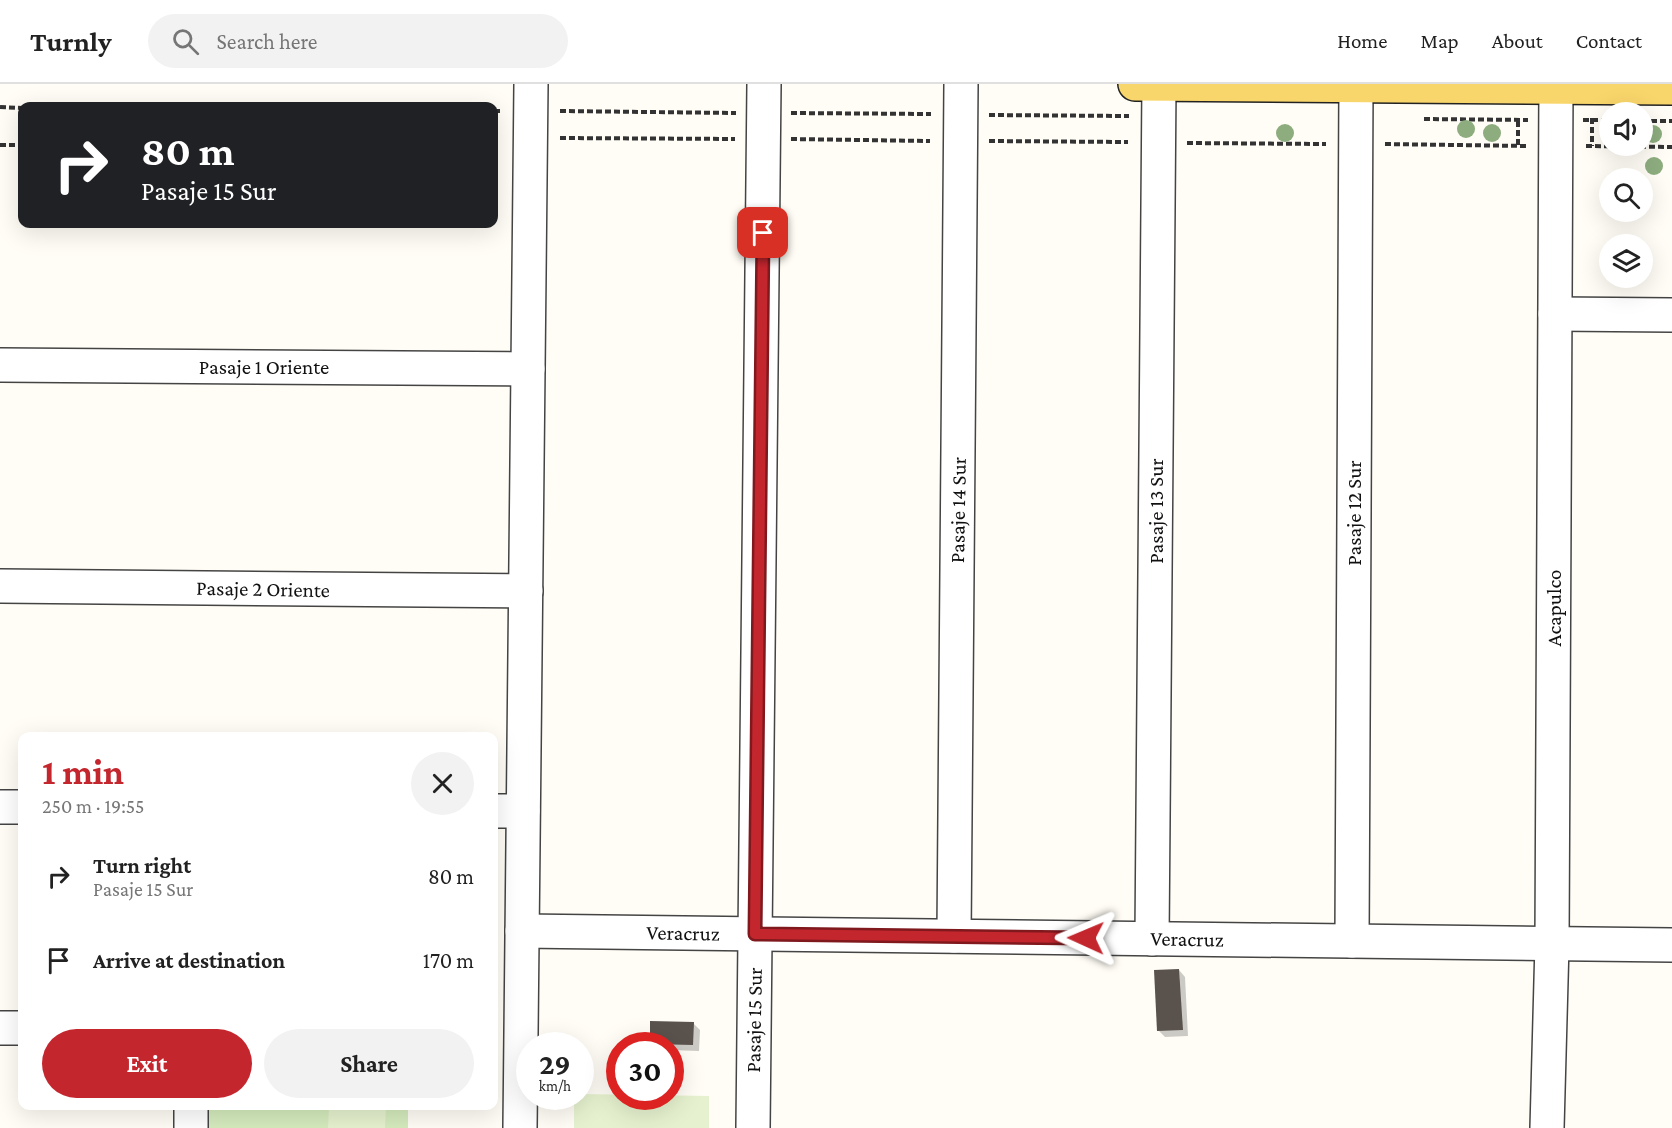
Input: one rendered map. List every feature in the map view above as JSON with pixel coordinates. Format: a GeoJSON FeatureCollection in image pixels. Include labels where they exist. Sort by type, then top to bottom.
{"type":"FeatureCollection","features":[{"type":"Feature","properties":{"kind":"main road"},"geometry":{"type":"LineString","coordinates":[[1135,84],[1672,88]]}},
{"type":"Feature","properties":{"kind":"street","name":"Pasaje 13 Sur"},"geometry":{"type":"LineString","coordinates":[[1152,939],[1159,84]]}},
{"type":"Feature","properties":{"kind":"street","name":"Pasaje 12 Sur"},"geometry":{"type":"LineString","coordinates":[[1352,941],[1356,85]]}},
{"type":"Feature","properties":{"kind":"street","name":"Acapulco"},"geometry":{"type":"LineString","coordinates":[[1547,1128],[1552,944],[1556,86]]}},
{"type":"Feature","properties":{"kind":"street"},"geometry":{"type":"LineString","coordinates":[[520,1128],[507,1033],[522,931],[508,811],[525,591],[531,98]]}},
{"type":"Feature","properties":{"kind":"street","name":"Pasaje 15 Sur"},"geometry":{"type":"LineString","coordinates":[[753,1128],[764,112]]}},
{"type":"Feature","properties":{"kind":"street","name":"Pasaje 14 Sur"},"geometry":{"type":"LineString","coordinates":[[954,936],[961,113]]}},
{"type":"Feature","properties":{"kind":"street"},"geometry":{"type":"LineString","coordinates":[[1555,314],[1672,315]]}},
{"type":"Feature","properties":{"kind":"street","name":"Pasaje 1 Oriente"},"geometry":{"type":"LineString","coordinates":[[0,365],[528,369]]}},
{"type":"Feature","properties":{"kind":"street","name":"Pasaje 2 Oriente"},"geometry":{"type":"LineString","coordinates":[[0,586],[525,591]]}},
{"type":"Feature","properties":{"kind":"street"},"geometry":{"type":"LineString","coordinates":[[0,807],[18,807]]}},
{"type":"Feature","properties":{"kind":"street","name":"Veracruz"},"geometry":{"type":"LineString","coordinates":[[522,931],[1672,945]]}},
{"type":"Feature","properties":{"kind":"street"},"geometry":{"type":"LineString","coordinates":[[0,1028],[18,1028]]}},
{"type":"Feature","properties":{"kind":"street"},"geometry":{"type":"LineString","coordinates":[[191,1110],[191,1128]]}},
{"type":"Feature","properties":{"kind":"path"},"geometry":{"type":"LineString","coordinates":[[531,98],[764,112],[961,113],[1356,144],[1556,133],[1599,123]]}},
{"type":"Feature","properties":{"kind":"path"},"geometry":{"type":"LineString","coordinates":[[0,107],[18,108]]}},
{"type":"Feature","properties":{"kind":"path"},"geometry":{"type":"LineString","coordinates":[[530,151],[561,138],[764,112],[961,113],[1159,129]]}},
{"type":"Feature","properties":{"kind":"path"},"geometry":{"type":"LineString","coordinates":[[1414,119],[1672,147]]}},
{"type":"Feature","properties":{"kind":"path"},"geometry":{"type":"LineString","coordinates":[[1653,121],[1672,121]]}},
{"type":"Feature","properties":{"kind":"path"},"geometry":{"type":"LineString","coordinates":[[0,145],[18,145]]}},
{"type":"Feature","properties":{"kind":"green space"},"geometry":{"type":"Polygon","coordinates":[[[594,1094],[606,1094],[606,1110],[684,1110],[684,1096],[709,1096],[709,1128],[574,1128],[574,1110],[594,1110],[594,1094]]]}},
{"type":"Feature","properties":{"kind":"green space"},"geometry":{"type":"Polygon","coordinates":[[[207,1110],[408,1110],[408,1128],[207,1128],[207,1110]]]}},
{"type":"Feature","properties":{"kind":"green space"},"geometry":{"type":"Polygon","coordinates":[[[329,1110],[386,1110],[385,1128],[328,1128],[329,1110]]]}},
{"type":"Feature","properties":{"kind":"building"},"geometry":{"type":"Polygon","coordinates":[[[1179,969],[1183,1030],[1157,1031],[1154,970],[1179,969]]]}},
{"type":"Feature","properties":{"kind":"building"},"geometry":{"type":"Polygon","coordinates":[[[650,1021],[694,1022],[693,1045],[684,1045],[684,1032],[650,1032],[650,1021]]]}},
{"type":"Feature","properties":{"kind":"route"},"geometry":{"type":"LineString","coordinates":[[763,233],[755,934],[1086,938]]}}]}
